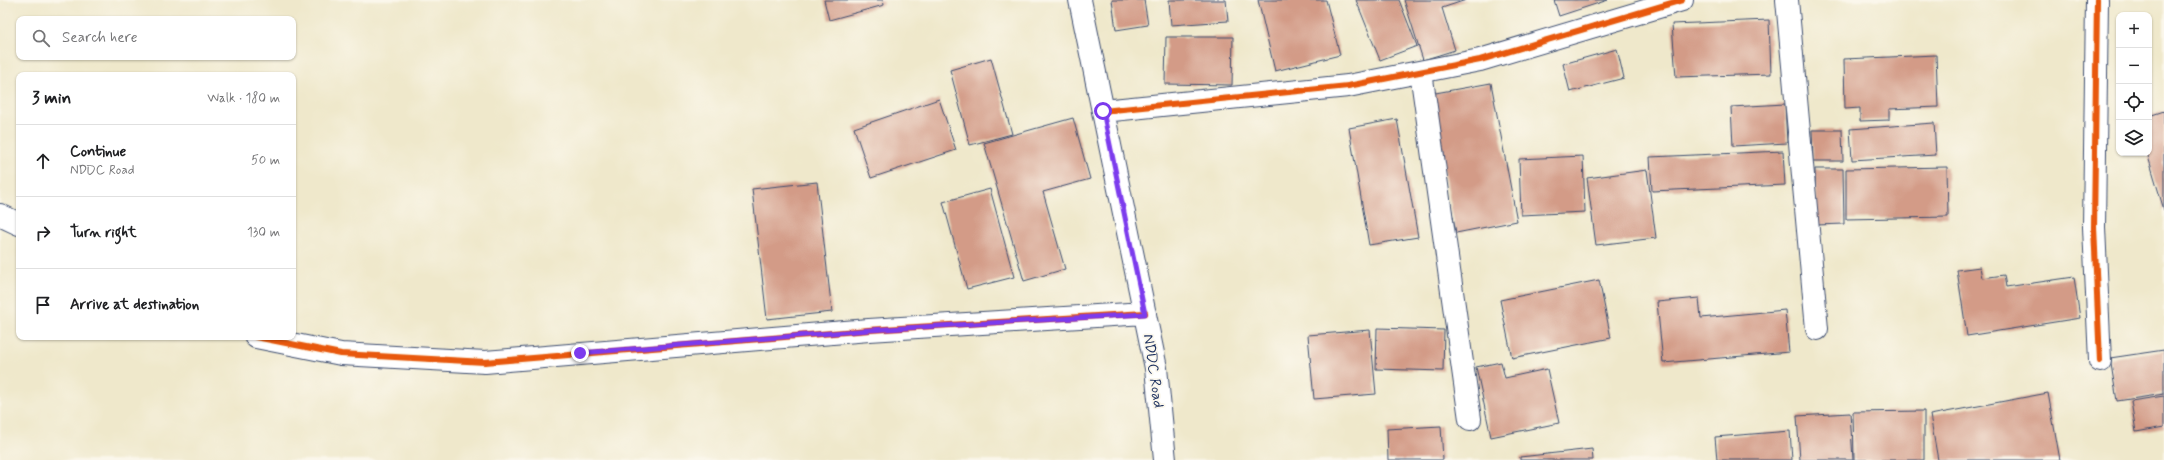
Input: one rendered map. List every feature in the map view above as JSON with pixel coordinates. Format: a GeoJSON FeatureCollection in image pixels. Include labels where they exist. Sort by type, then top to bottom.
{"type":"FeatureCollection","features":[{"type":"Feature","properties":{"kind":"street","name":"NDDC Road"},"geometry":{"type":"LineString","coordinates":[[1080,0],[1156,368],[1165,460]]}},
{"type":"Feature","properties":{"kind":"street"},"geometry":{"type":"LineString","coordinates":[[1103,111],[1348,86],[1480,60],[1682,0]]}},
{"type":"Feature","properties":{"kind":"street"},"geometry":{"type":"LineString","coordinates":[[1788,0],[1817,330]]}},
{"type":"Feature","properties":{"kind":"street"},"geometry":{"type":"LineString","coordinates":[[2097,0],[2094,227],[2100,361]]}},
{"type":"Feature","properties":{"kind":"street"},"geometry":{"type":"LineString","coordinates":[[1421,72],[1470,419]]}},
{"type":"Feature","properties":{"kind":"street"},"geometry":{"type":"LineString","coordinates":[[0,215],[16,223]]}},
{"type":"Feature","properties":{"kind":"street"},"geometry":{"type":"LineString","coordinates":[[271,340],[341,354],[485,362],[870,330],[1145,314]]}},
{"type":"Feature","properties":{"kind":"building"},"geometry":{"type":"Polygon","coordinates":[[[824,0],[883,0],[884,5],[829,20],[824,0]]]}},
{"type":"Feature","properties":{"kind":"building"},"geometry":{"type":"Polygon","coordinates":[[[1112,0],[1144,0],[1148,25],[1116,30],[1112,0]]]}},
{"type":"Feature","properties":{"kind":"building"},"geometry":{"type":"Polygon","coordinates":[[[1169,0],[1226,0],[1228,21],[1171,25],[1169,0]]]}},
{"type":"Feature","properties":{"kind":"building"},"geometry":{"type":"Polygon","coordinates":[[[1258,0],[1326,0],[1340,55],[1275,71],[1258,0]]]}},
{"type":"Feature","properties":{"kind":"building"},"geometry":{"type":"Polygon","coordinates":[[[1356,0],[1399,0],[1417,46],[1380,60],[1356,0]]]}},
{"type":"Feature","properties":{"kind":"building"},"geometry":{"type":"Polygon","coordinates":[[[1404,0],[1466,0],[1442,8],[1455,50],[1423,60],[1404,0]]]}},
{"type":"Feature","properties":{"kind":"building"},"geometry":{"type":"Polygon","coordinates":[[[1554,0],[1608,0],[1559,16],[1554,0]]]}},
{"type":"Feature","properties":{"kind":"building"},"geometry":{"type":"Polygon","coordinates":[[[1769,20],[1771,74],[1676,77],[1672,24],[1769,20]]]}},
{"type":"Feature","properties":{"kind":"building"},"geometry":{"type":"Polygon","coordinates":[[[1166,37],[1233,37],[1232,85],[1165,84],[1166,37]]]}},
{"type":"Feature","properties":{"kind":"building"},"geometry":{"type":"Polygon","coordinates":[[[1617,49],[1624,78],[1570,92],[1563,64],[1617,49]]]}},
{"type":"Feature","properties":{"kind":"building"},"geometry":{"type":"Polygon","coordinates":[[[1936,55],[1938,107],[1889,109],[1889,120],[1860,121],[1860,108],[1845,109],[1844,59],[1936,55]]]}},
{"type":"Feature","properties":{"kind":"building"},"geometry":{"type":"Polygon","coordinates":[[[991,58],[1012,134],[970,145],[950,70],[991,58]]]}},
{"type":"Feature","properties":{"kind":"building"},"geometry":{"type":"Polygon","coordinates":[[[1491,83],[1517,221],[1456,233],[1430,94],[1491,83]]]}},
{"type":"Feature","properties":{"kind":"building"},"geometry":{"type":"Polygon","coordinates":[[[939,99],[956,150],[871,178],[854,128],[939,99]]]}},
{"type":"Feature","properties":{"kind":"building"},"geometry":{"type":"Polygon","coordinates":[[[1785,104],[1787,143],[1733,146],[1731,107],[1785,104]]]}},
{"type":"Feature","properties":{"kind":"building"},"geometry":{"type":"Polygon","coordinates":[[[2164,111],[2164,210],[2148,156],[2152,156],[2152,115],[2164,111]]]}},
{"type":"Feature","properties":{"kind":"building"},"geometry":{"type":"Polygon","coordinates":[[[1073,118],[1090,179],[1043,192],[1065,269],[1024,281],[984,143],[1073,118]]]}},
{"type":"Feature","properties":{"kind":"building"},"geometry":{"type":"Polygon","coordinates":[[[1397,119],[1418,237],[1369,245],[1349,128],[1397,119]]]}},
{"type":"Feature","properties":{"kind":"building"},"geometry":{"type":"Polygon","coordinates":[[[1934,123],[1936,155],[1852,160],[1850,129],[1934,123]]]}},
{"type":"Feature","properties":{"kind":"building"},"geometry":{"type":"Polygon","coordinates":[[[1812,130],[1842,130],[1843,161],[1813,161],[1812,130]]]}},
{"type":"Feature","properties":{"kind":"building"},"geometry":{"type":"Polygon","coordinates":[[[1783,151],[1785,185],[1652,191],[1650,157],[1783,151]]]}},
{"type":"Feature","properties":{"kind":"building"},"geometry":{"type":"Polygon","coordinates":[[[1583,156],[1585,212],[1521,215],[1519,159],[1583,156]]]}},
{"type":"Feature","properties":{"kind":"building"},"geometry":{"type":"Polygon","coordinates":[[[1947,167],[1948,217],[1846,219],[1846,169],[1947,167]]]}},
{"type":"Feature","properties":{"kind":"building"},"geometry":{"type":"Polygon","coordinates":[[[1815,169],[1843,169],[1844,224],[1816,225],[1815,169]]]}},
{"type":"Feature","properties":{"kind":"building"},"geometry":{"type":"Polygon","coordinates":[[[1647,170],[1656,238],[1596,245],[1587,178],[1647,170]]]}},
{"type":"Feature","properties":{"kind":"building"},"geometry":{"type":"Polygon","coordinates":[[[817,182],[832,312],[767,319],[752,189],[817,182]]]}},
{"type":"Feature","properties":{"kind":"building"},"geometry":{"type":"Polygon","coordinates":[[[990,189],[1014,277],[967,289],[943,202],[990,189]]]}},
{"type":"Feature","properties":{"kind":"building"},"geometry":{"type":"Polygon","coordinates":[[[1980,267],[1982,278],[2004,275],[2006,287],[2074,277],[2080,318],[1967,336],[1957,270],[1980,267]]]}},
{"type":"Feature","properties":{"kind":"building"},"geometry":{"type":"Polygon","coordinates":[[[1599,280],[1611,338],[1512,358],[1500,300],[1599,280]]]}},
{"type":"Feature","properties":{"kind":"building"},"geometry":{"type":"Polygon","coordinates":[[[1699,298],[1701,318],[1785,310],[1789,352],[1663,363],[1657,302],[1699,298]]]}},
{"type":"Feature","properties":{"kind":"building"},"geometry":{"type":"Polygon","coordinates":[[[1377,328],[1444,330],[1443,371],[1376,369],[1377,328]]]}},
{"type":"Feature","properties":{"kind":"building"},"geometry":{"type":"Polygon","coordinates":[[[1370,330],[1376,394],[1314,399],[1308,335],[1370,330]]]}},
{"type":"Feature","properties":{"kind":"building"},"geometry":{"type":"Polygon","coordinates":[[[2164,350],[2164,394],[2117,401],[2110,358],[2164,350]]]}},
{"type":"Feature","properties":{"kind":"building"},"geometry":{"type":"Polygon","coordinates":[[[1501,362],[1505,378],[1547,369],[1559,423],[1491,437],[1476,367],[1501,362]]]}},
{"type":"Feature","properties":{"kind":"building"},"geometry":{"type":"Polygon","coordinates":[[[2048,393],[2060,460],[1938,460],[1930,415],[2048,393]]]}},
{"type":"Feature","properties":{"kind":"building"},"geometry":{"type":"Polygon","coordinates":[[[2164,396],[2164,427],[2136,432],[2131,401],[2164,396]]]}},
{"type":"Feature","properties":{"kind":"building"},"geometry":{"type":"Polygon","coordinates":[[[1924,411],[1924,460],[1854,460],[1853,412],[1924,411]]]}},
{"type":"Feature","properties":{"kind":"building"},"geometry":{"type":"Polygon","coordinates":[[[1850,413],[1853,460],[1800,460],[1797,416],[1850,413]]]}},
{"type":"Feature","properties":{"kind":"building"},"geometry":{"type":"Polygon","coordinates":[[[1441,426],[1443,460],[1388,460],[1387,429],[1441,426]]]}},
{"type":"Feature","properties":{"kind":"building"},"geometry":{"type":"Polygon","coordinates":[[[1790,431],[1792,460],[1717,460],[1715,437],[1790,431]]]}},
{"type":"Feature","properties":{"kind":"building"},"geometry":{"type":"Polygon","coordinates":[[[1592,449],[1593,460],[1520,460],[1520,457],[1592,449]]]}},
{"type":"Feature","properties":{"kind":"cycle path"},"geometry":{"type":"LineString","coordinates":[[1103,111],[1348,86],[1480,60],[1682,0]]}},
{"type":"Feature","properties":{"kind":"cycle path"},"geometry":{"type":"LineString","coordinates":[[2097,0],[2094,227],[2100,361]]}},
{"type":"Feature","properties":{"kind":"cycle path"},"geometry":{"type":"LineString","coordinates":[[271,340],[341,354],[485,362],[869,330],[1145,313]]}},
{"type":"Feature","properties":{"kind":"route"},"geometry":{"type":"LineString","coordinates":[[580,353],[870,330],[1145,314],[1103,111]]}}]}
